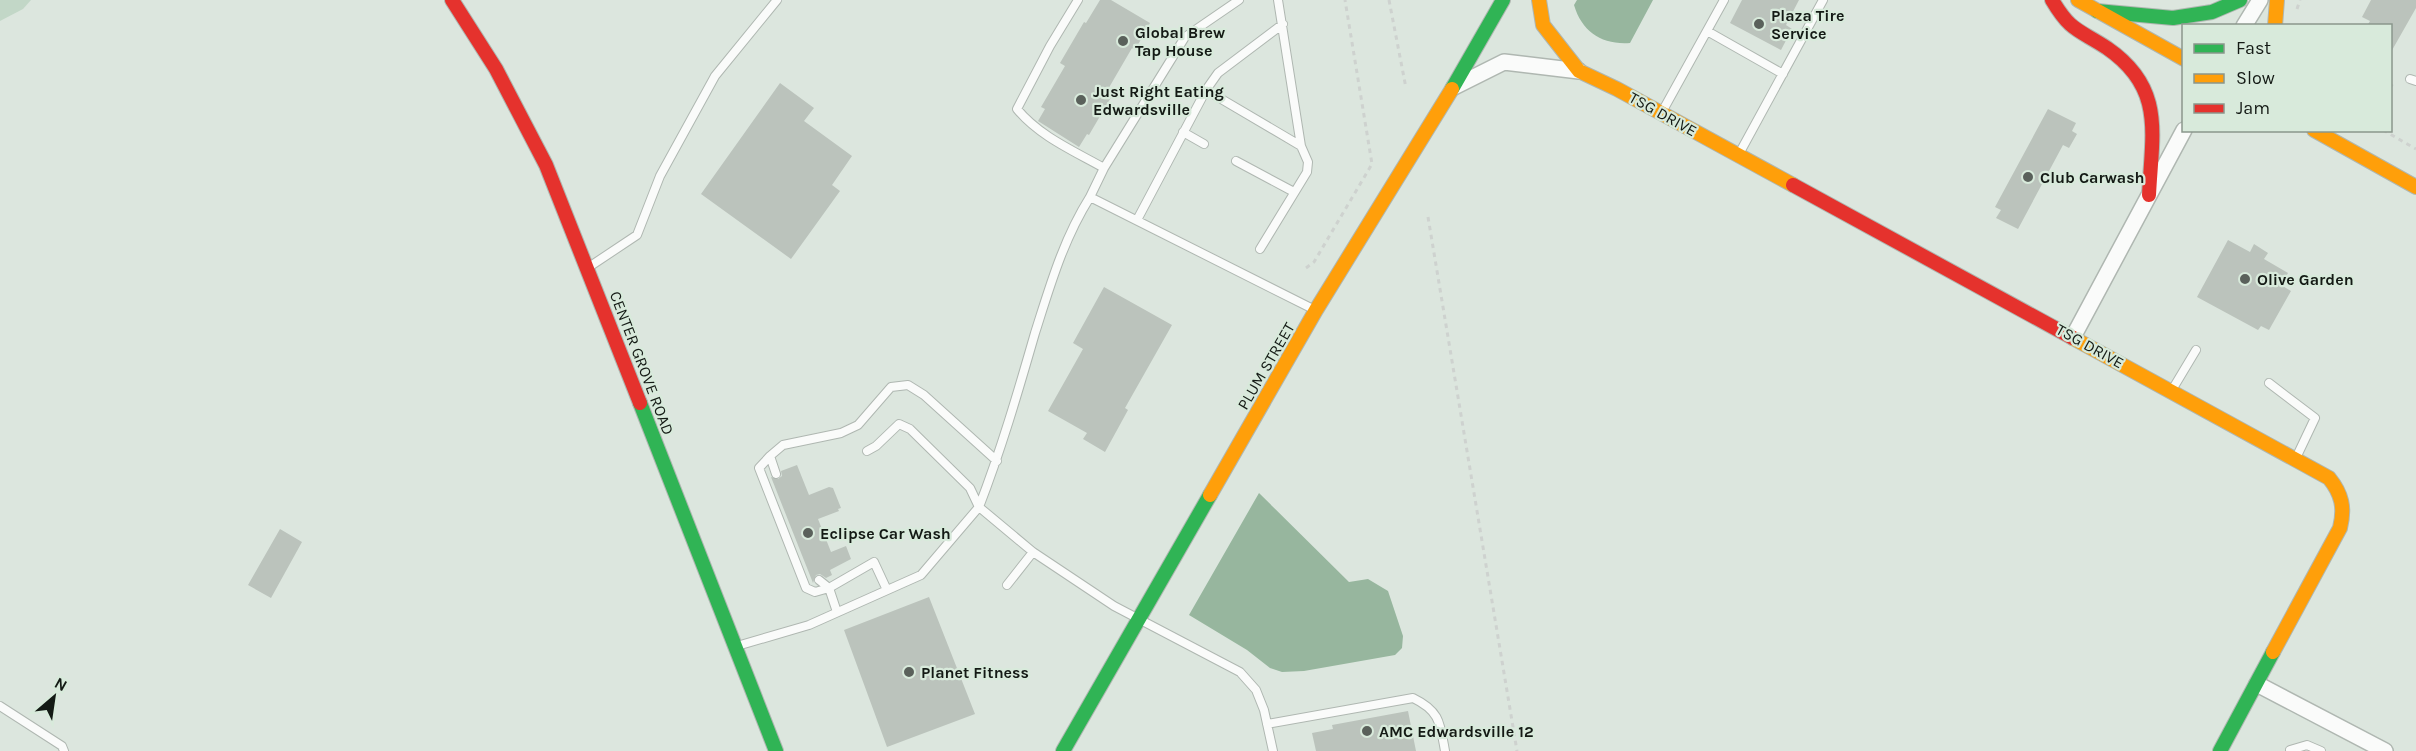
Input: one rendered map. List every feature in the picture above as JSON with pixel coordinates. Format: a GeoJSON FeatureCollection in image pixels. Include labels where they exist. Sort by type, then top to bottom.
{"type":"FeatureCollection","features":[{"type":"Feature","properties":{"kind":"street","name":"CENTER GROVE ROAD"},"geometry":{"type":"LineString","coordinates":[[452,0],[506,86],[537,145],[776,751]]}},
{"type":"Feature","properties":{"kind":"street","name":"PLUM STREET"},"geometry":{"type":"LineString","coordinates":[[1063,751],[1317,310],[1453,87],[1503,0]]}},
{"type":"Feature","properties":{"kind":"street","name":"TSG DRIVE"},"geometry":{"type":"LineString","coordinates":[[1539,0],[1543,25],[1579,71]]}},
{"type":"Feature","properties":{"kind":"street"},"geometry":{"type":"LineString","coordinates":[[2052,0],[2064,21],[2113,52],[2138,74],[2149,93],[2153,126],[2149,195]]}},
{"type":"Feature","properties":{"kind":"street"},"geometry":{"type":"LineString","coordinates":[[2078,0],[2182,58]]}},
{"type":"Feature","properties":{"kind":"street"},"geometry":{"type":"LineString","coordinates":[[2097,11],[2173,18],[2212,12],[2240,0]]}},
{"type":"Feature","properties":{"kind":"street"},"geometry":{"type":"LineString","coordinates":[[2245,24],[2260,0]]}},
{"type":"Feature","properties":{"kind":"street"},"geometry":{"type":"LineString","coordinates":[[2275,24],[2277,0]]}},
{"type":"Feature","properties":{"kind":"street","name":"TSG DRIVE"},"geometry":{"type":"LineString","coordinates":[[1453,87],[1504,62],[1579,71],[1661,113],[2319,471],[2337,487],[2342,496],[2343,517],[2335,540],[2220,751]]}},
{"type":"Feature","properties":{"kind":"street"},"geometry":{"type":"LineString","coordinates":[[2073,337],[2183,132]]}},
{"type":"Feature","properties":{"kind":"street"},"geometry":{"type":"LineString","coordinates":[[2318,132],[2416,187]]}},
{"type":"Feature","properties":{"kind":"street"},"geometry":{"type":"LineString","coordinates":[[2257,684],[2385,751]]}},
{"type":"Feature","properties":{"kind":"lane"},"geometry":{"type":"LineString","coordinates":[[587,268],[637,235],[660,177],[715,76],[777,0]]}},
{"type":"Feature","properties":{"kind":"lane"},"geometry":{"type":"LineString","coordinates":[[1078,0],[1050,46],[1017,109],[1027,121],[1046,134],[1104,168]]}},
{"type":"Feature","properties":{"kind":"lane"},"geometry":{"type":"LineString","coordinates":[[735,646],[809,625],[921,575],[978,507],[997,461],[1057,262],[1075,221],[1104,168],[1185,37],[1239,0]]}},
{"type":"Feature","properties":{"kind":"lane"},"geometry":{"type":"LineString","coordinates":[[1260,249],[1306,172],[1308,162],[1301,146],[1278,0]]}},
{"type":"Feature","properties":{"kind":"lane"},"geometry":{"type":"LineString","coordinates":[[1661,113],[1724,0]]}},
{"type":"Feature","properties":{"kind":"lane"},"geometry":{"type":"LineString","coordinates":[[1738,155],[1823,0]]}},
{"type":"Feature","properties":{"kind":"lane"},"geometry":{"type":"LineString","coordinates":[[1137,220],[1206,90],[1218,73],[1283,24]]}},
{"type":"Feature","properties":{"kind":"lane"},"geometry":{"type":"LineString","coordinates":[[1707,31],[1783,74]]}},
{"type":"Feature","properties":{"kind":"lane"},"geometry":{"type":"LineString","coordinates":[[1206,90],[1301,146]]}},
{"type":"Feature","properties":{"kind":"lane"},"geometry":{"type":"LineString","coordinates":[[1183,132],[1204,144]]}},
{"type":"Feature","properties":{"kind":"lane"},"geometry":{"type":"LineString","coordinates":[[1236,161],[1294,192]]}},
{"type":"Feature","properties":{"kind":"lane"},"geometry":{"type":"LineString","coordinates":[[1090,197],[1317,310]]}},
{"type":"Feature","properties":{"kind":"lane"},"geometry":{"type":"LineString","coordinates":[[2172,391],[2196,350]]}},
{"type":"Feature","properties":{"kind":"lane"},"geometry":{"type":"LineString","coordinates":[[2269,383],[2315,418],[2296,458]]}},
{"type":"Feature","properties":{"kind":"lane"},"geometry":{"type":"LineString","coordinates":[[887,590],[874,562],[829,588],[815,592],[806,588],[759,468],[783,445],[841,433],[858,425],[891,387],[908,385],[924,395],[997,461]]}},
{"type":"Feature","properties":{"kind":"lane"},"geometry":{"type":"LineString","coordinates":[[867,451],[876,446],[899,424],[910,429],[970,488],[978,507],[1033,552],[1114,606],[1240,672],[1256,690],[1264,710],[1273,751]]}},
{"type":"Feature","properties":{"kind":"lane"},"geometry":{"type":"LineString","coordinates":[[770,456],[776,474]]}},
{"type":"Feature","properties":{"kind":"lane"},"geometry":{"type":"LineString","coordinates":[[1007,585],[1033,552]]}},
{"type":"Feature","properties":{"kind":"lane"},"geometry":{"type":"LineString","coordinates":[[819,580],[829,588],[837,612]]}},
{"type":"Feature","properties":{"kind":"lane"},"geometry":{"type":"LineString","coordinates":[[1267,724],[1413,698],[1426,705],[1438,717],[1445,751]]}},
{"type":"Feature","properties":{"kind":"lane"},"geometry":{"type":"LineString","coordinates":[[0,706],[62,746],[64,751]]}},
{"type":"Feature","properties":{"kind":"lane"},"geometry":{"type":"LineString","coordinates":[[2289,751],[2307,745],[2321,751]]}},
{"type":"Feature","properties":{"kind":"lane"},"geometry":{"type":"LineString","coordinates":[[2289,751],[2298,751]]}},
{"type":"Feature","properties":{"kind":"path"},"geometry":{"type":"LineString","coordinates":[[1306,268],[1314,262],[1372,165],[1345,0]]}},
{"type":"Feature","properties":{"kind":"path"},"geometry":{"type":"LineString","coordinates":[[1389,0],[1406,88]]}},
{"type":"Feature","properties":{"kind":"path"},"geometry":{"type":"LineString","coordinates":[[2387,132],[2416,148]]}},
{"type":"Feature","properties":{"kind":"path"},"geometry":{"type":"LineString","coordinates":[[1428,217],[1517,751]]}},
{"type":"Feature","properties":{"kind":"shaded area"},"geometry":{"type":"Polygon","coordinates":[[[0,0],[31,0],[23,9],[0,21],[0,0]]]}},
{"type":"Feature","properties":{"kind":"shaded area"},"geometry":{"type":"Polygon","coordinates":[[[1577,0],[1653,0],[1630,43],[1620,43],[1594,35],[1582,23],[1574,5],[1577,0]]]}},
{"type":"Feature","properties":{"kind":"shaded area"},"geometry":{"type":"Polygon","coordinates":[[[1259,493],[1349,582],[1368,579],[1388,591],[1403,636],[1402,648],[1395,655],[1304,671],[1282,672],[1270,668],[1247,650],[1189,615],[1259,493]]]}},
{"type":"Feature","properties":{"kind":"building"},"geometry":{"type":"Polygon","coordinates":[[[1100,0],[1111,0],[1150,23],[1135,50],[1132,48],[1107,91],[1113,94],[1089,135],[1087,134],[1079,147],[1038,121],[1045,109],[1041,107],[1065,66],[1060,63],[1100,0]]]}},
{"type":"Feature","properties":{"kind":"building","name":"Plaza Tire Service"},"geometry":{"type":"Polygon","coordinates":[[[1742,0],[1799,0],[1786,25],[1792,29],[1781,50],[1730,23],[1742,0]]]}},
{"type":"Feature","properties":{"kind":"building"},"geometry":{"type":"Polygon","coordinates":[[[2371,0],[2416,0],[2416,8],[2392,50],[2392,24],[2368,24],[2370,21],[2362,17],[2371,0]]]}},
{"type":"Feature","properties":{"kind":"building"},"geometry":{"type":"Polygon","coordinates":[[[780,83],[814,108],[804,121],[852,156],[832,185],[840,191],[791,259],[701,194],[780,83]]]}},
{"type":"Feature","properties":{"kind":"building","name":"Club Carwash"},"geometry":{"type":"Polygon","coordinates":[[[2048,109],[2076,123],[2072,131],[2077,134],[2069,148],[2063,145],[2018,229],[1996,218],[2001,210],[1995,207],[2048,109]]]}},
{"type":"Feature","properties":{"kind":"building","name":"Olive Garden"},"geometry":{"type":"Polygon","coordinates":[[[2228,240],[2250,252],[2254,244],[2268,253],[2264,259],[2288,273],[2281,285],[2291,291],[2269,330],[2261,326],[2258,330],[2197,297],[2228,240]]]}},
{"type":"Feature","properties":{"kind":"building"},"geometry":{"type":"Polygon","coordinates":[[[1104,287],[1172,325],[1125,408],[1128,410],[1105,452],[1083,439],[1087,433],[1048,411],[1083,349],[1073,343],[1104,287]]]}},
{"type":"Feature","properties":{"kind":"building","name":"Eclipse Car Wash"},"geometry":{"type":"Polygon","coordinates":[[[797,465],[809,495],[829,487],[833,488],[841,508],[838,509],[839,511],[818,519],[831,552],[846,546],[851,559],[830,570],[832,575],[826,578],[820,574],[816,575],[813,583],[771,477],[778,479],[782,476],[781,471],[797,465]]]}},
{"type":"Feature","properties":{"kind":"building"},"geometry":{"type":"Polygon","coordinates":[[[280,529],[302,542],[271,598],[248,585],[280,529]]]}},
{"type":"Feature","properties":{"kind":"building","name":"Planet Fitness"},"geometry":{"type":"Polygon","coordinates":[[[929,597],[975,714],[887,747],[844,630],[929,597]]]}},
{"type":"Feature","properties":{"kind":"building","name":"AMC Edwardsville 12"},"geometry":{"type":"Polygon","coordinates":[[[1408,711],[1416,751],[1316,751],[1312,733],[1333,729],[1332,725],[1408,711]]]}},
{"type":"Feature","properties":{"kind":"traffic: fast"},"geometry":{"type":"LineString","coordinates":[[1452,89],[1503,0]]}},
{"type":"Feature","properties":{"kind":"traffic: fast"},"geometry":{"type":"LineString","coordinates":[[2097,11],[2173,18],[2212,12],[2240,0]]}},
{"type":"Feature","properties":{"kind":"traffic: fast"},"geometry":{"type":"LineString","coordinates":[[640,403],[776,751]]}},
{"type":"Feature","properties":{"kind":"traffic: fast"},"geometry":{"type":"LineString","coordinates":[[1063,751],[1210,495]]}},
{"type":"Feature","properties":{"kind":"traffic: fast"},"geometry":{"type":"LineString","coordinates":[[2220,751],[2273,652]]}},
{"type":"Feature","properties":{"kind":"traffic: slow"},"geometry":{"type":"LineString","coordinates":[[1539,0],[1543,25],[1579,71],[1617,89],[1793,185]]}},
{"type":"Feature","properties":{"kind":"traffic: slow"},"geometry":{"type":"LineString","coordinates":[[2078,0],[2182,58]]}},
{"type":"Feature","properties":{"kind":"traffic: slow"},"geometry":{"type":"LineString","coordinates":[[2275,24],[2277,0]]}},
{"type":"Feature","properties":{"kind":"traffic: slow"},"geometry":{"type":"LineString","coordinates":[[1210,495],[1316,310],[1452,89]]}},
{"type":"Feature","properties":{"kind":"traffic: slow"},"geometry":{"type":"LineString","coordinates":[[2318,132],[2416,187]]}},
{"type":"Feature","properties":{"kind":"traffic: slow"},"geometry":{"type":"LineString","coordinates":[[2073,338],[2329,478],[2333,484],[2341,502],[2340,528],[2273,652]]}},
{"type":"Feature","properties":{"kind":"traffic: jam"},"geometry":{"type":"LineString","coordinates":[[452,0],[496,69],[546,165],[640,403]]}},
{"type":"Feature","properties":{"kind":"traffic: jam"},"geometry":{"type":"LineString","coordinates":[[2052,0],[2070,24],[2126,63],[2147,96],[2152,132],[2149,195]]}},
{"type":"Feature","properties":{"kind":"traffic: jam"},"geometry":{"type":"LineString","coordinates":[[1793,185],[2073,338]]}},
{"type":"Feature","properties":{"kind":"place","name":"Plaza Tire Service"},"geometry":{"type":"Point","coordinates":[1759,24]}},
{"type":"Feature","properties":{"kind":"place","name":"Global Brew Tap House"},"geometry":{"type":"Point","coordinates":[1123,41]}},
{"type":"Feature","properties":{"kind":"place","name":"Just Right Eating Edwardsville"},"geometry":{"type":"Point","coordinates":[1081,100]}},
{"type":"Feature","properties":{"kind":"place","name":"Club Carwash"},"geometry":{"type":"Point","coordinates":[2028,177]}},
{"type":"Feature","properties":{"kind":"place","name":"Olive Garden"},"geometry":{"type":"Point","coordinates":[2245,279]}},
{"type":"Feature","properties":{"kind":"place","name":"Eclipse Car Wash"},"geometry":{"type":"Point","coordinates":[808,533]}},
{"type":"Feature","properties":{"kind":"place","name":"Planet Fitness"},"geometry":{"type":"Point","coordinates":[909,672]}},
{"type":"Feature","properties":{"kind":"place","name":"AMC Edwardsville 12"},"geometry":{"type":"Point","coordinates":[1367,731]}}]}
